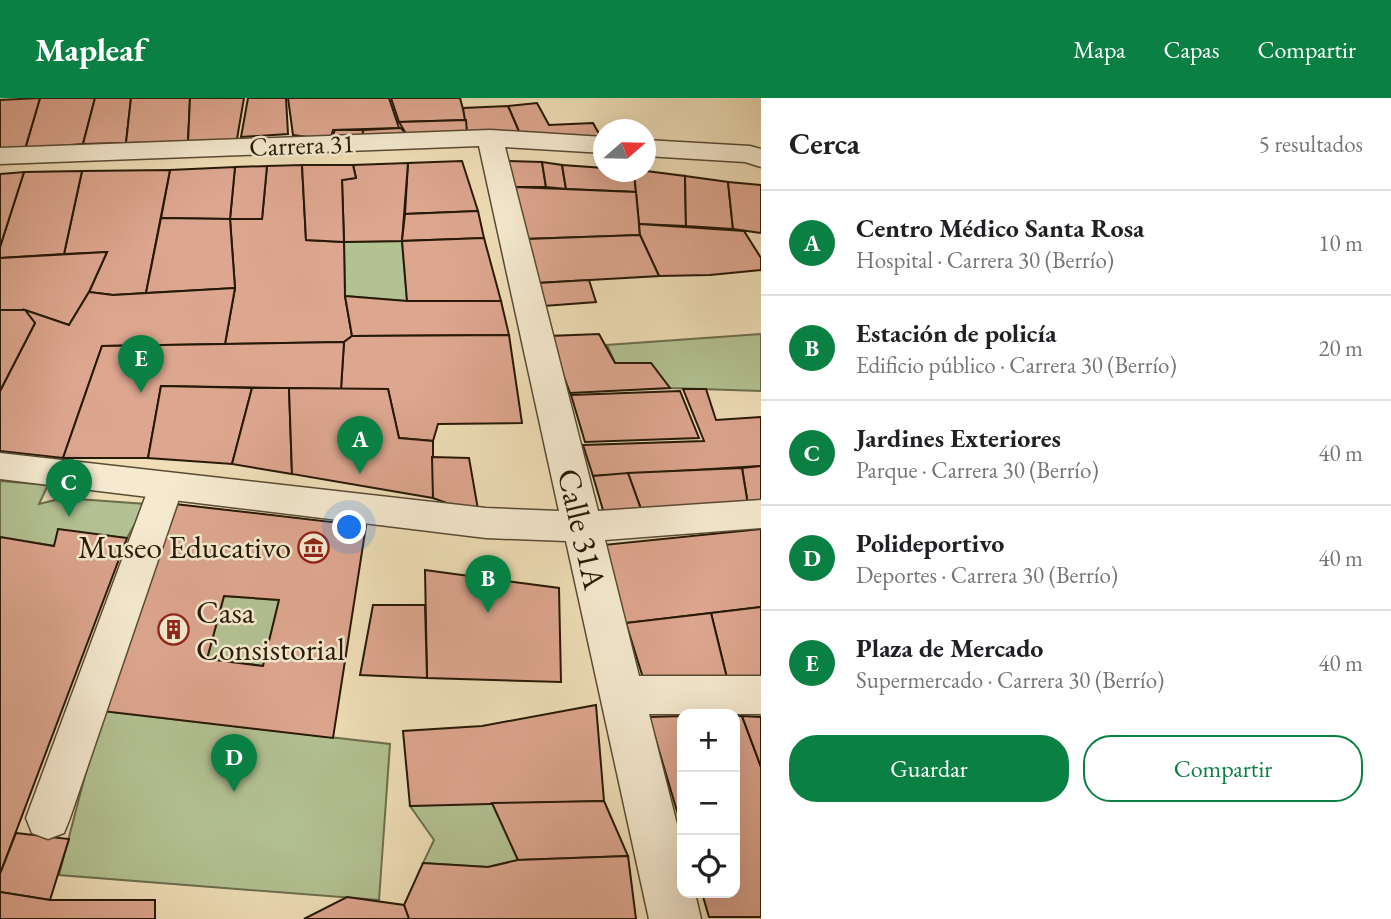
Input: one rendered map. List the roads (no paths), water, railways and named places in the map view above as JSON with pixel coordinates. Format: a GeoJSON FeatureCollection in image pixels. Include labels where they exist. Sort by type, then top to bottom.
{"type":"FeatureCollection","features":[{"type":"Feature","properties":{"kind":"street","name":"Carrera 31"},"geometry":{"type":"LineString","coordinates":[[0,156],[490,138],[593,144]]}},
{"type":"Feature","properties":{"kind":"street","name":"Calle 31A"},"geometry":{"type":"LineString","coordinates":[[490,138],[675,919]]}},
{"type":"Feature","properties":{"kind":"street"},"geometry":{"type":"LineString","coordinates":[[656,149],[757,156]]}},
{"type":"Feature","properties":{"kind":"street"},"geometry":{"type":"LineString","coordinates":[[0,466],[486,523],[582,527],[761,513]]}},
{"type":"Feature","properties":{"kind":"street"},"geometry":{"type":"LineString","coordinates":[[48,818],[166,487]]}},
{"type":"Feature","properties":{"kind":"street"},"geometry":{"type":"LineString","coordinates":[[622,695],[761,695]]}},
{"type":"Feature","properties":{"kind":"place","name":"Plaza de Mercado"},"geometry":{"type":"Point","coordinates":[141,393]}},
{"type":"Feature","properties":{"kind":"place","name":"Centro Médico Santa Rosa"},"geometry":{"type":"Point","coordinates":[360,474]}},
{"type":"Feature","properties":{"kind":"place","name":"Jardines Exteriores"},"geometry":{"type":"Point","coordinates":[69,517]}},
{"type":"Feature","properties":{"kind":"place","name":"Museo Educativo"},"geometry":{"type":"Point","coordinates":[314,547]}},
{"type":"Feature","properties":{"kind":"place","name":"Estación de policía"},"geometry":{"type":"Point","coordinates":[488,613]}},
{"type":"Feature","properties":{"kind":"place","name":"Casa Consistorial"},"geometry":{"type":"Point","coordinates":[173,630]}},
{"type":"Feature","properties":{"kind":"place","name":"Polideportivo"},"geometry":{"type":"Point","coordinates":[234,792]}}]}
